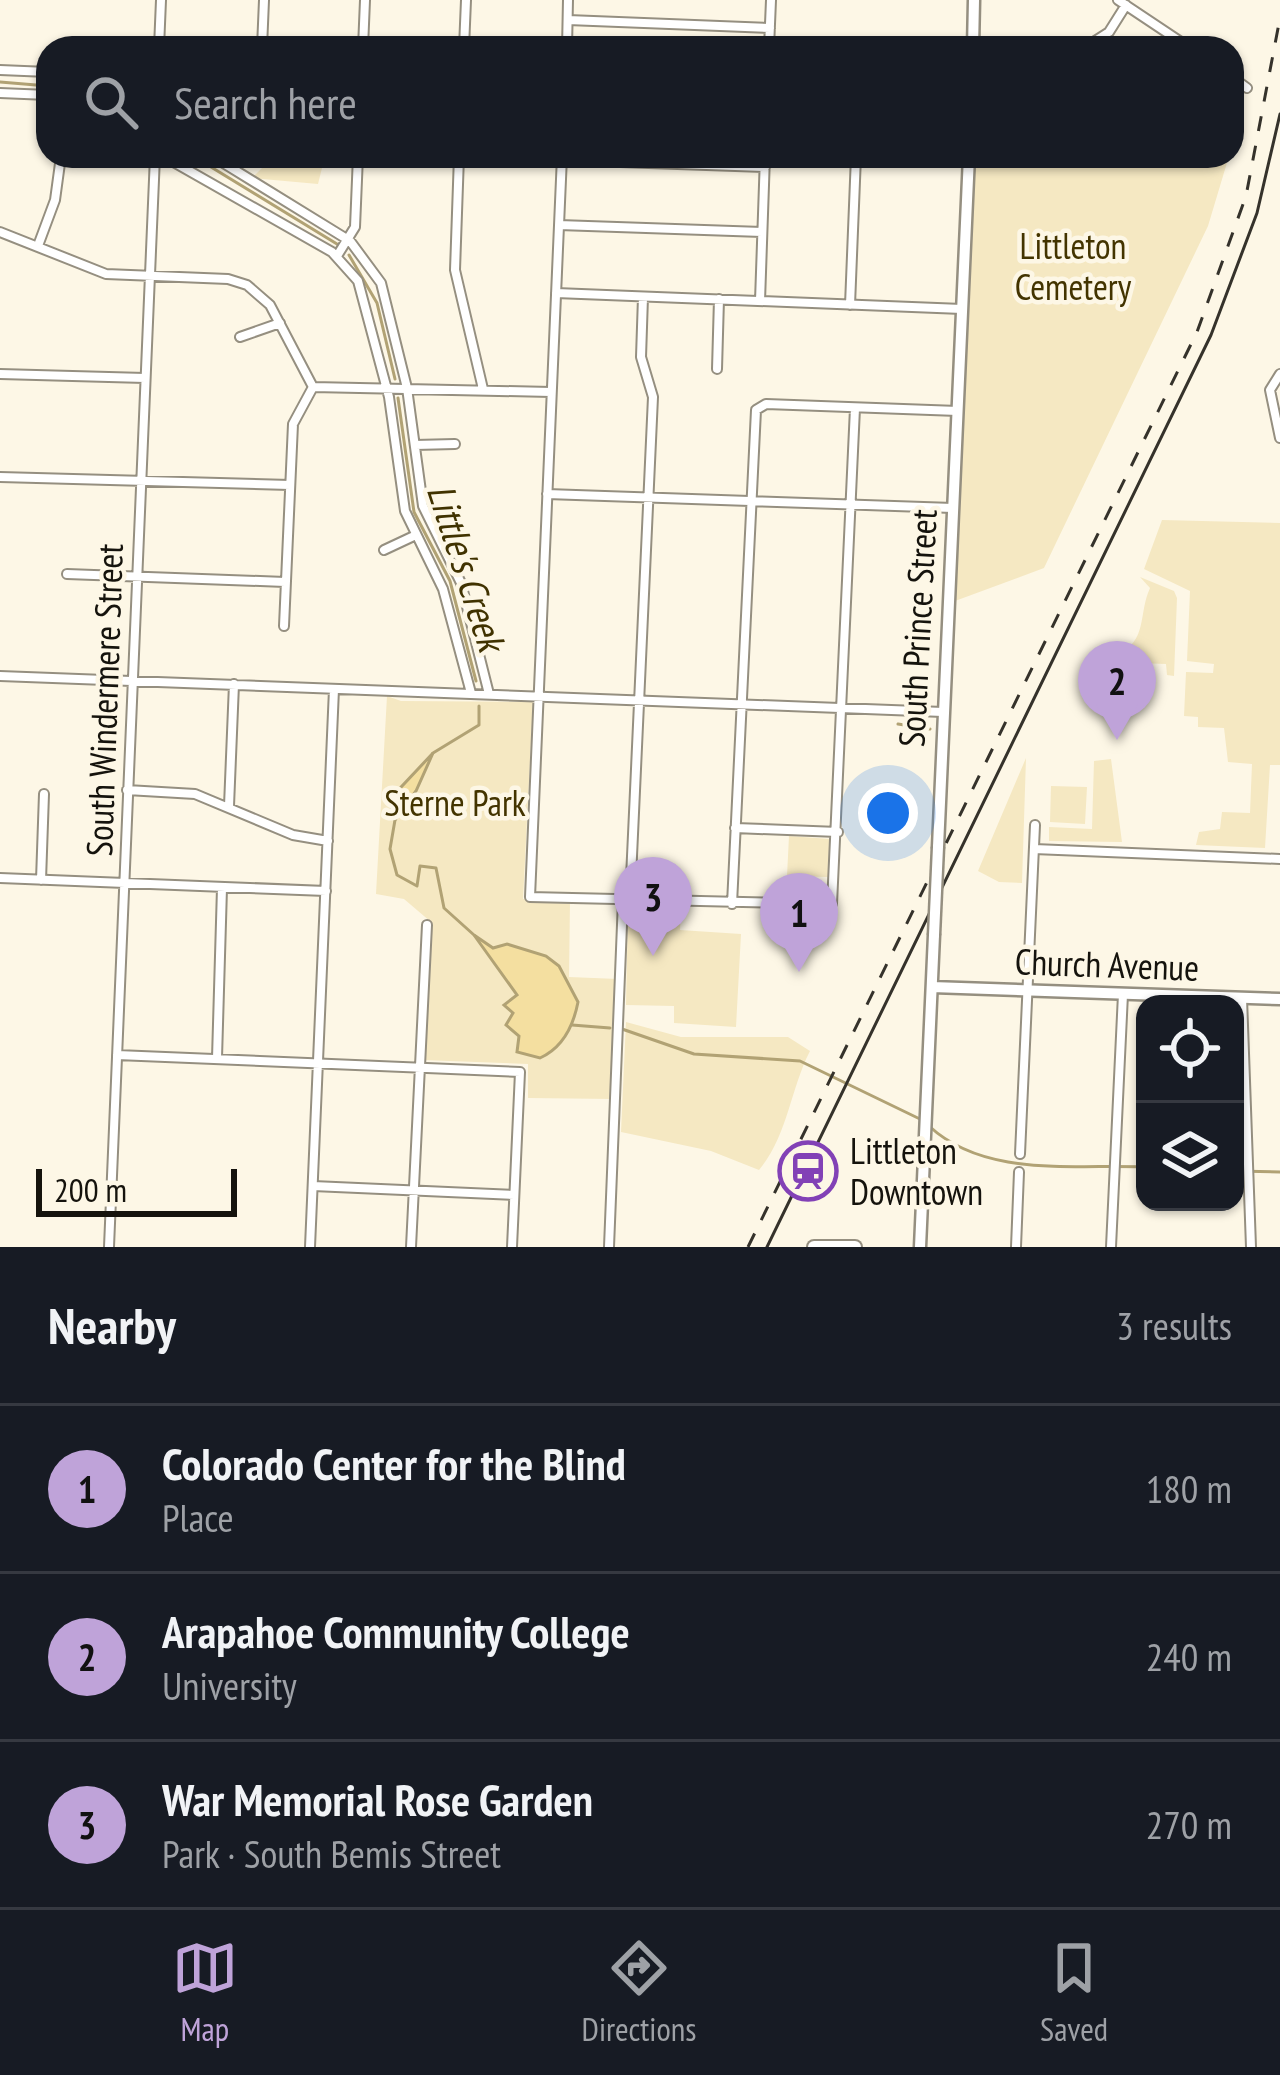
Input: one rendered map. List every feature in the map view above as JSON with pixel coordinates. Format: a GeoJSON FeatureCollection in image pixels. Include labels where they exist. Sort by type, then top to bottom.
{"type":"FeatureCollection","features":[{"type":"Feature","properties":{"kind":"main road"},"geometry":{"type":"LineString","coordinates":[[814,1247],[856,1247]]}},
{"type":"Feature","properties":{"kind":"street"},"geometry":{"type":"LineString","coordinates":[[160,36],[161,0]]}},
{"type":"Feature","properties":{"kind":"street"},"geometry":{"type":"LineString","coordinates":[[262,36],[264,0]]}},
{"type":"Feature","properties":{"kind":"street"},"geometry":{"type":"LineString","coordinates":[[364,36],[365,0]]}},
{"type":"Feature","properties":{"kind":"street"},"geometry":{"type":"LineString","coordinates":[[464,36],[466,0]]}},
{"type":"Feature","properties":{"kind":"street"},"geometry":{"type":"LineString","coordinates":[[567,36],[568,0]]}},
{"type":"Feature","properties":{"kind":"street"},"geometry":{"type":"LineString","coordinates":[[770,36],[771,0]]}},
{"type":"Feature","properties":{"kind":"street"},"geometry":{"type":"LineString","coordinates":[[973,36],[974,0]]}},
{"type":"Feature","properties":{"kind":"street"},"geometry":{"type":"LineString","coordinates":[[1103,36],[1122,3],[1172,36]]}},
{"type":"Feature","properties":{"kind":"street"},"geometry":{"type":"LineString","coordinates":[[568,20],[770,28]]}},
{"type":"Feature","properties":{"kind":"street"},"geometry":{"type":"LineString","coordinates":[[0,70],[36,72]]}},
{"type":"Feature","properties":{"kind":"street"},"geometry":{"type":"LineString","coordinates":[[0,92],[36,94]]}},
{"type":"Feature","properties":{"kind":"street"},"geometry":{"type":"LineString","coordinates":[[39,243],[55,200],[59,168]]}},
{"type":"Feature","properties":{"kind":"street","name":"South Windermere Street"},"geometry":{"type":"LineString","coordinates":[[109,1247],[149,277],[158,168]]}},
{"type":"Feature","properties":{"kind":"street"},"geometry":{"type":"LineString","coordinates":[[180,168],[337,256],[367,299],[387,387],[401,495],[443,589],[471,694]]}},
{"type":"Feature","properties":{"kind":"street"},"geometry":{"type":"LineString","coordinates":[[231,168],[350,241],[381,283],[406,388],[423,506],[460,583],[489,694]]}},
{"type":"Feature","properties":{"kind":"street"},"geometry":{"type":"LineString","coordinates":[[337,256],[350,241],[357,168]]}},
{"type":"Feature","properties":{"kind":"street"},"geometry":{"type":"LineString","coordinates":[[458,168],[454,270],[483,389]]}},
{"type":"Feature","properties":{"kind":"street"},"geometry":{"type":"LineString","coordinates":[[562,168],[530,897],[832,904],[855,408]]}},
{"type":"Feature","properties":{"kind":"street"},"geometry":{"type":"LineString","coordinates":[[760,301],[765,168]]}},
{"type":"Feature","properties":{"kind":"street"},"geometry":{"type":"LineString","coordinates":[[850,305],[856,168]]}},
{"type":"Feature","properties":{"kind":"street","name":"South Prince Street"},"geometry":{"type":"LineString","coordinates":[[920,1247],[968,168]]}},
{"type":"Feature","properties":{"kind":"street"},"geometry":{"type":"LineString","coordinates":[[559,225],[762,232]]}},
{"type":"Feature","properties":{"kind":"street"},"geometry":{"type":"LineString","coordinates":[[0,232],[39,243],[106,274],[238,281],[263,296],[314,387]]}},
{"type":"Feature","properties":{"kind":"street"},"geometry":{"type":"LineString","coordinates":[[556,293],[962,309]]}},
{"type":"Feature","properties":{"kind":"street"},"geometry":{"type":"LineString","coordinates":[[609,1247],[650,498],[653,397],[640,356],[644,297]]}},
{"type":"Feature","properties":{"kind":"street"},"geometry":{"type":"LineString","coordinates":[[717,369],[719,299]]}},
{"type":"Feature","properties":{"kind":"street"},"geometry":{"type":"LineString","coordinates":[[240,337],[280,323]]}},
{"type":"Feature","properties":{"kind":"street"},"geometry":{"type":"LineString","coordinates":[[0,374],[145,378]]}},
{"type":"Feature","properties":{"kind":"street"},"geometry":{"type":"LineString","coordinates":[[1280,374],[1270,390],[1274,430],[1280,438]]}},
{"type":"Feature","properties":{"kind":"street"},"geometry":{"type":"LineString","coordinates":[[314,387],[551,392]]}},
{"type":"Feature","properties":{"kind":"street"},"geometry":{"type":"LineString","coordinates":[[284,626],[295,416],[314,387]]}},
{"type":"Feature","properties":{"kind":"street"},"geometry":{"type":"LineString","coordinates":[[732,904],[756,410],[766,404],[958,411]]}},
{"type":"Feature","properties":{"kind":"street"},"geometry":{"type":"LineString","coordinates":[[415,445],[454,444]]}},
{"type":"Feature","properties":{"kind":"street"},"geometry":{"type":"LineString","coordinates":[[0,476],[290,485]]}},
{"type":"Feature","properties":{"kind":"street"},"geometry":{"type":"LineString","coordinates":[[547,494],[953,508]]}},
{"type":"Feature","properties":{"kind":"street"},"geometry":{"type":"LineString","coordinates":[[384,550],[416,535]]}},
{"type":"Feature","properties":{"kind":"street"},"geometry":{"type":"LineString","coordinates":[[67,574],[285,582]]}},
{"type":"Feature","properties":{"kind":"street"},"geometry":{"type":"LineString","coordinates":[[0,676],[943,712]]}},
{"type":"Feature","properties":{"kind":"street"},"geometry":{"type":"LineString","coordinates":[[229,806],[234,685]]}},
{"type":"Feature","properties":{"kind":"street"},"geometry":{"type":"LineString","coordinates":[[310,1247],[334,689]]}},
{"type":"Feature","properties":{"kind":"street"},"geometry":{"type":"LineString","coordinates":[[127,790],[195,794],[293,835],[328,841]]}},
{"type":"Feature","properties":{"kind":"street"},"geometry":{"type":"LineString","coordinates":[[41,880],[44,794]]}},
{"type":"Feature","properties":{"kind":"street"},"geometry":{"type":"LineString","coordinates":[[1020,1154],[1035,825]]}},
{"type":"Feature","properties":{"kind":"street"},"geometry":{"type":"LineString","coordinates":[[735,828],[838,832]]}},
{"type":"Feature","properties":{"kind":"street"},"geometry":{"type":"LineString","coordinates":[[1034,849],[1280,859]]}},
{"type":"Feature","properties":{"kind":"street"},"geometry":{"type":"LineString","coordinates":[[0,878],[326,891]]}},
{"type":"Feature","properties":{"kind":"street"},"geometry":{"type":"LineString","coordinates":[[217,1058],[222,888]]}},
{"type":"Feature","properties":{"kind":"street"},"geometry":{"type":"LineString","coordinates":[[411,1247],[427,925]]}},
{"type":"Feature","properties":{"kind":"street","name":"Church Avenue"},"geometry":{"type":"LineString","coordinates":[[932,987],[1153,995]]}},
{"type":"Feature","properties":{"kind":"street"},"geometry":{"type":"LineString","coordinates":[[1112,1247],[1123,994]]}},
{"type":"Feature","properties":{"kind":"street","name":"Church Avenue"},"geometry":{"type":"LineString","coordinates":[[1244,998],[1280,999]]}},
{"type":"Feature","properties":{"kind":"street"},"geometry":{"type":"LineString","coordinates":[[1244,1054],[1250,1247]]}},
{"type":"Feature","properties":{"kind":"street"},"geometry":{"type":"LineString","coordinates":[[117,1055],[520,1072],[512,1247]]}},
{"type":"Feature","properties":{"kind":"street"},"geometry":{"type":"LineString","coordinates":[[1016,1247],[1019,1172]]}},
{"type":"Feature","properties":{"kind":"street"},"geometry":{"type":"LineString","coordinates":[[313,1186],[514,1195]]}},
{"type":"Feature","properties":{"kind":"green space"},"geometry":{"type":"Polygon","coordinates":[[[262,168],[322,168],[318,184],[252,178],[262,168]]]}},
{"type":"Feature","properties":{"kind":"green space","name":"Littleton Cemetery"},"geometry":{"type":"Polygon","coordinates":[[[972,168],[1225,168],[1208,226],[1044,568],[955,601],[972,168]]]}},
{"type":"Feature","properties":{"kind":"green space"},"geometry":{"type":"Polygon","coordinates":[[[1162,520],[1280,523],[1280,765],[1270,765],[1265,848],[1196,845],[1199,832],[1220,829],[1222,812],[1250,813],[1252,764],[1228,762],[1224,728],[1198,727],[1198,717],[1184,716],[1186,672],[1213,673],[1214,664],[1187,661],[1190,591],[1144,569],[1162,520]]]}},
{"type":"Feature","properties":{"kind":"green space"},"geometry":{"type":"Polygon","coordinates":[[[1140,577],[1174,591],[1177,598],[1174,676],[1167,675],[1166,664],[1138,663],[1135,674],[1116,674],[1117,654],[1134,642],[1141,626],[1150,588],[1140,577]]]}},
{"type":"Feature","properties":{"kind":"green space","name":"Sterne Park"},"geometry":{"type":"Polygon","coordinates":[[[387,696],[401,701],[533,702],[523,899],[570,901],[569,977],[618,979],[613,1099],[528,1098],[528,1064],[423,1060],[431,922],[404,899],[376,894],[387,696]]]}},
{"type":"Feature","properties":{"kind":"green space"},"geometry":{"type":"Polygon","coordinates":[[[1026,758],[1022,883],[999,882],[978,871],[1026,758]]]}},
{"type":"Feature","properties":{"kind":"green space"},"geometry":{"type":"Polygon","coordinates":[[[1111,759],[1122,842],[1049,841],[1049,827],[1092,829],[1094,761],[1111,759]]]}},
{"type":"Feature","properties":{"kind":"green space"},"geometry":{"type":"Polygon","coordinates":[[[1051,786],[1087,787],[1085,824],[1050,822],[1051,786]]]}},
{"type":"Feature","properties":{"kind":"green space"},"geometry":{"type":"Polygon","coordinates":[[[789,836],[830,839],[829,877],[787,876],[789,836]]]}},
{"type":"Feature","properties":{"kind":"green space"},"geometry":{"type":"Polygon","coordinates":[[[634,906],[681,906],[680,930],[741,934],[736,1027],[674,1023],[674,1006],[626,1005],[628,912],[634,906]]]}},
{"type":"Feature","properties":{"kind":"green space"},"geometry":{"type":"Polygon","coordinates":[[[626,1022],[681,1037],[788,1037],[810,1051],[783,1127],[759,1170],[711,1151],[621,1132],[626,1022]]]}},
{"type":"Feature","properties":{"kind":"shaded area"},"geometry":{"type":"Polygon","coordinates":[[[433,753],[416,791],[395,820],[389,800],[433,753]]]}},
{"type":"Feature","properties":{"kind":"shaded area"},"geometry":{"type":"Polygon","coordinates":[[[474,935],[493,948],[507,944],[546,956],[559,966],[578,1002],[565,1036],[548,1054],[540,1058],[517,1052],[519,1036],[506,1025],[513,1013],[504,1005],[517,995],[474,935]]]}},
{"type":"Feature","properties":{"kind":"waterway","name":"Little's Creek"},"geometry":{"type":"LineString","coordinates":[[0,82],[36,85]]}},
{"type":"Feature","properties":{"kind":"waterway","name":"Little's Creek"},"geometry":{"type":"LineString","coordinates":[[213,168],[337,244]]}},
{"type":"Feature","properties":{"kind":"waterway","name":"Little's Creek"},"geometry":{"type":"LineString","coordinates":[[349,255],[377,303],[395,379]]}},
{"type":"Feature","properties":{"kind":"waterway","name":"Little's Creek"},"geometry":{"type":"LineString","coordinates":[[398,398],[414,512],[450,581],[476,681]]}},
{"type":"Feature","properties":{"kind":"waterway","name":"Little's Creek"},"geometry":{"type":"LineString","coordinates":[[433,753],[479,725],[479,706]]}},
{"type":"Feature","properties":{"kind":"waterway"},"geometry":{"type":"LineString","coordinates":[[898,724],[930,729]]}},
{"type":"Feature","properties":{"kind":"waterway","name":"Little's Creek"},"geometry":{"type":"LineString","coordinates":[[395,820],[390,849],[397,875],[417,886],[420,866],[436,868],[444,908],[474,935]]}},
{"type":"Feature","properties":{"kind":"waterway","name":"Little's Creek"},"geometry":{"type":"LineString","coordinates":[[572,1025],[610,1028]]}},
{"type":"Feature","properties":{"kind":"waterway","name":"Little's Creek"},"geometry":{"type":"LineString","coordinates":[[622,1029],[694,1054],[800,1061],[922,1120]]}},
{"type":"Feature","properties":{"kind":"waterway","name":"Little's Creek"},"geometry":{"type":"LineString","coordinates":[[929,1126],[951,1143],[1003,1161],[1136,1167]]}},
{"type":"Feature","properties":{"kind":"waterway","name":"Little's Creek"},"geometry":{"type":"LineString","coordinates":[[1244,1171],[1280,1172]]}},
{"type":"Feature","properties":{"kind":"tram line"},"geometry":{"type":"LineString","coordinates":[[767,1247],[1211,335],[1257,213],[1280,114]]}},
{"type":"Feature","properties":{"kind":"railway"},"geometry":{"type":"LineString","coordinates":[[748,1247],[1197,332],[1246,196],[1280,18]]}},
{"type":"Feature","properties":{"kind":"place","name":"Arapahoe Community College"},"geometry":{"type":"Point","coordinates":[1117,740]}},
{"type":"Feature","properties":{"kind":"place","name":"War Memorial Rose Garden"},"geometry":{"type":"Point","coordinates":[653,956]}},
{"type":"Feature","properties":{"kind":"place","name":"Colorado Center for the Blind"},"geometry":{"type":"Point","coordinates":[799,972]}},
{"type":"Feature","properties":{"kind":"place","name":"Littleton Downtown"},"geometry":{"type":"Point","coordinates":[808,1171]}}]}
